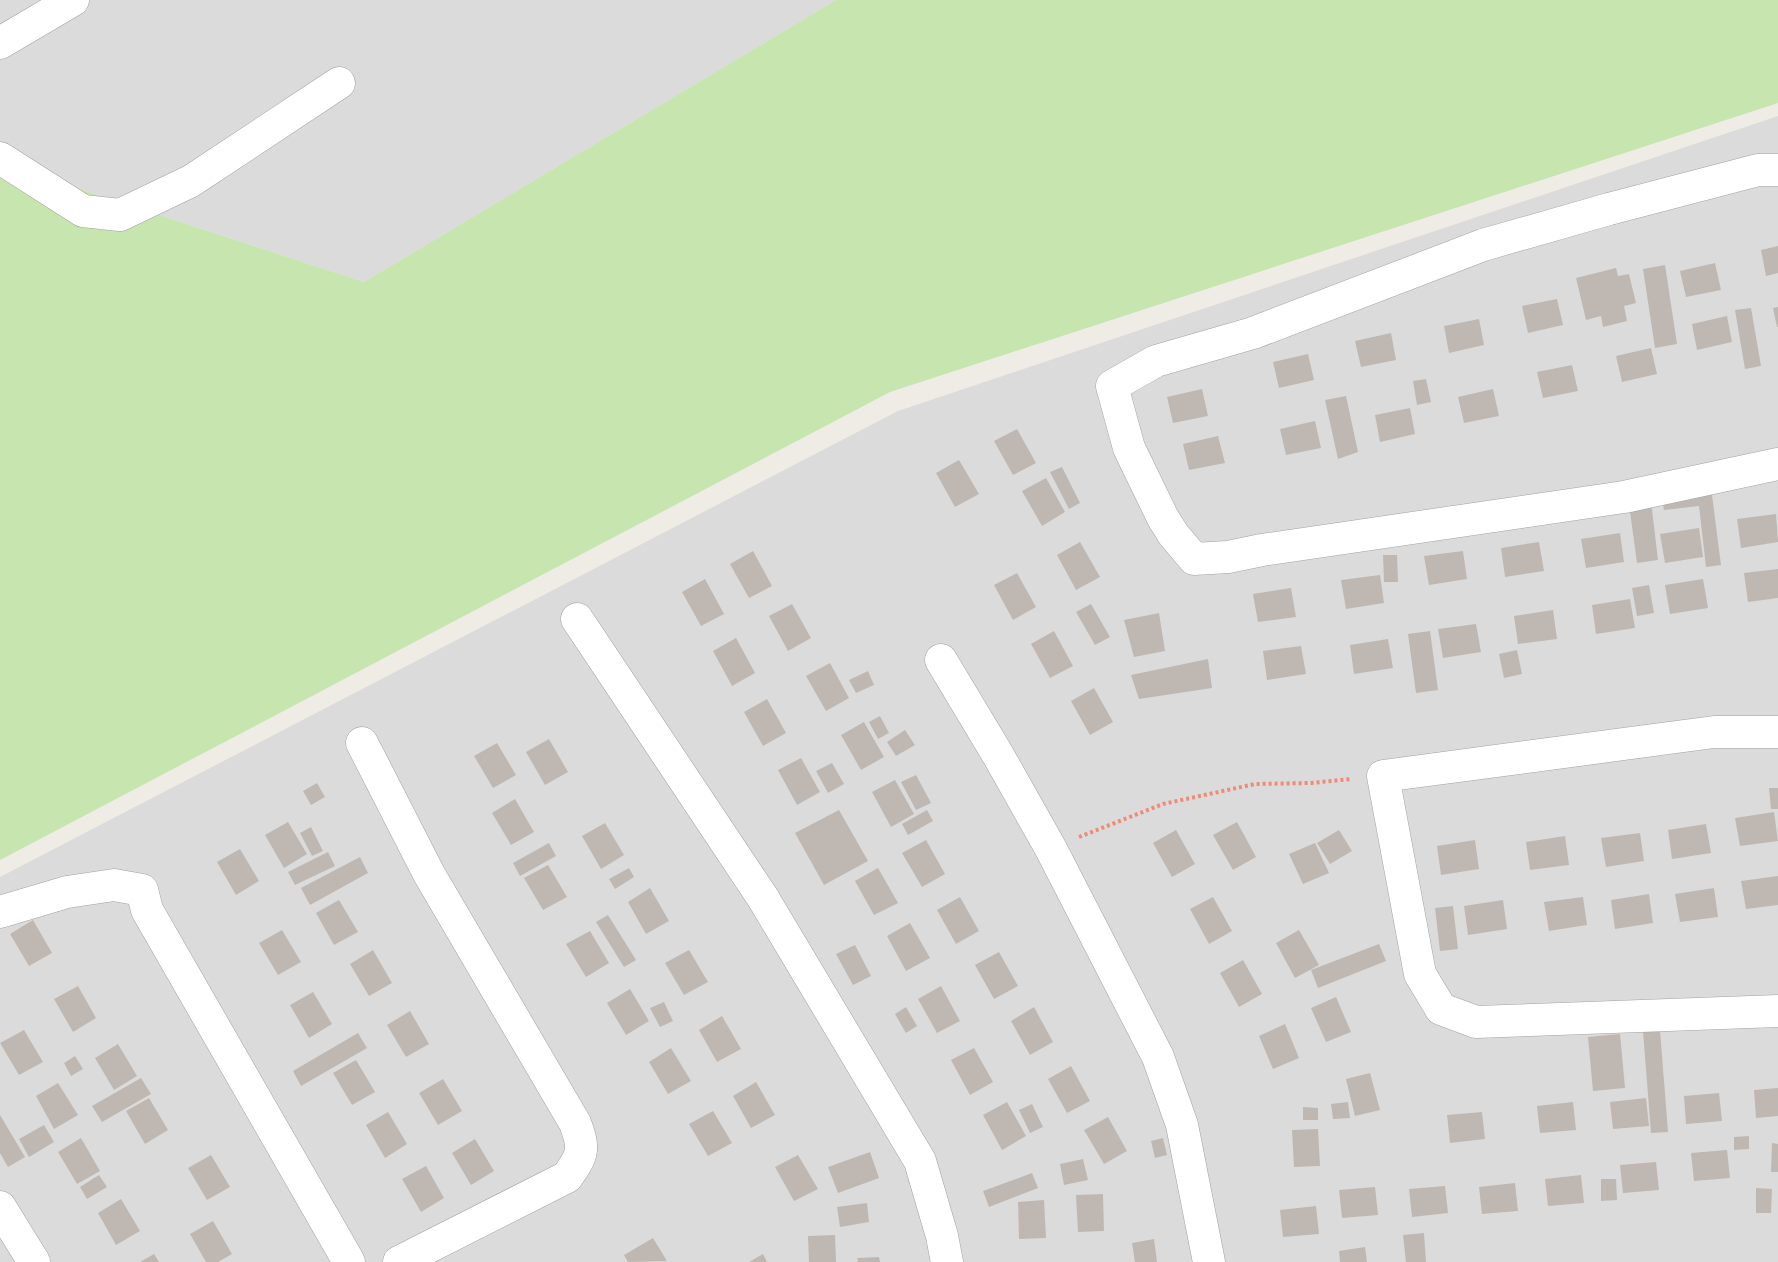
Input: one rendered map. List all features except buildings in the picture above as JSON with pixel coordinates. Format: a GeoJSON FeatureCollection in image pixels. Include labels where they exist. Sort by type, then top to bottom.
{"type":"FeatureCollection","features":[{"type":"Feature","properties":{"kind":"street"},"geometry":{"type":"LineString","coordinates":[[0,43],[73,0]]}},
{"type":"Feature","properties":{"kind":"street"},"geometry":{"type":"LineString","coordinates":[[0,158],[83,211],[120,215],[191,181],[339,83]]}},
{"type":"Feature","properties":{"kind":"street"},"geometry":{"type":"LineString","coordinates":[[1778,170],[1758,170],[1483,245],[1253,333],[1156,361],[1112,386],[1129,448],[1163,518],[1194,559],[1228,557],[1262,550],[1624,497],[1778,465]]}},
{"type":"Feature","properties":{"kind":"street"},"geometry":{"type":"LineString","coordinates":[[577,619],[763,898],[920,1161],[942,1236],[946,1262]]}},
{"type":"Feature","properties":{"kind":"street"},"geometry":{"type":"LineString","coordinates":[[941,660],[1051,849],[1158,1058],[1182,1125],[1209,1262]]}},
{"type":"Feature","properties":{"kind":"street"},"geometry":{"type":"LineString","coordinates":[[1778,732],[1714,732],[1383,776],[1420,974],[1441,1009],[1476,1022],[1778,1011]]}},
{"type":"Feature","properties":{"kind":"street"},"geometry":{"type":"LineString","coordinates":[[362,743],[429,874],[575,1123],[581,1141],[580,1159],[567,1177],[399,1262]]}},
{"type":"Feature","properties":{"kind":"street"},"geometry":{"type":"LineString","coordinates":[[0,912],[67,892],[114,885],[142,890],[147,910],[349,1262]]}},
{"type":"Feature","properties":{"kind":"street"},"geometry":{"type":"LineString","coordinates":[[0,1207],[34,1262]]}},
{"type":"Feature","properties":{"kind":"path"},"geometry":{"type":"LineString","coordinates":[[1051,849],[1163,804],[1255,784],[1311,783],[1383,776]]}},
{"type":"Feature","properties":{"kind":"shaded area"},"geometry":{"type":"Polygon","coordinates":[[[0,0],[836,0],[364,282],[0,163],[0,0]]]}},
{"type":"Feature","properties":{"kind":"shaded area"},"geometry":{"type":"Polygon","coordinates":[[[1778,116],[1778,1262],[0,1262],[0,877],[898,411],[1778,116]]]}},
{"type":"Feature","properties":{"kind":"green space"},"geometry":{"type":"Polygon","coordinates":[[[836,0],[1778,0],[1778,103],[890,392],[0,860],[0,163],[364,282],[836,0]]]}}]}
